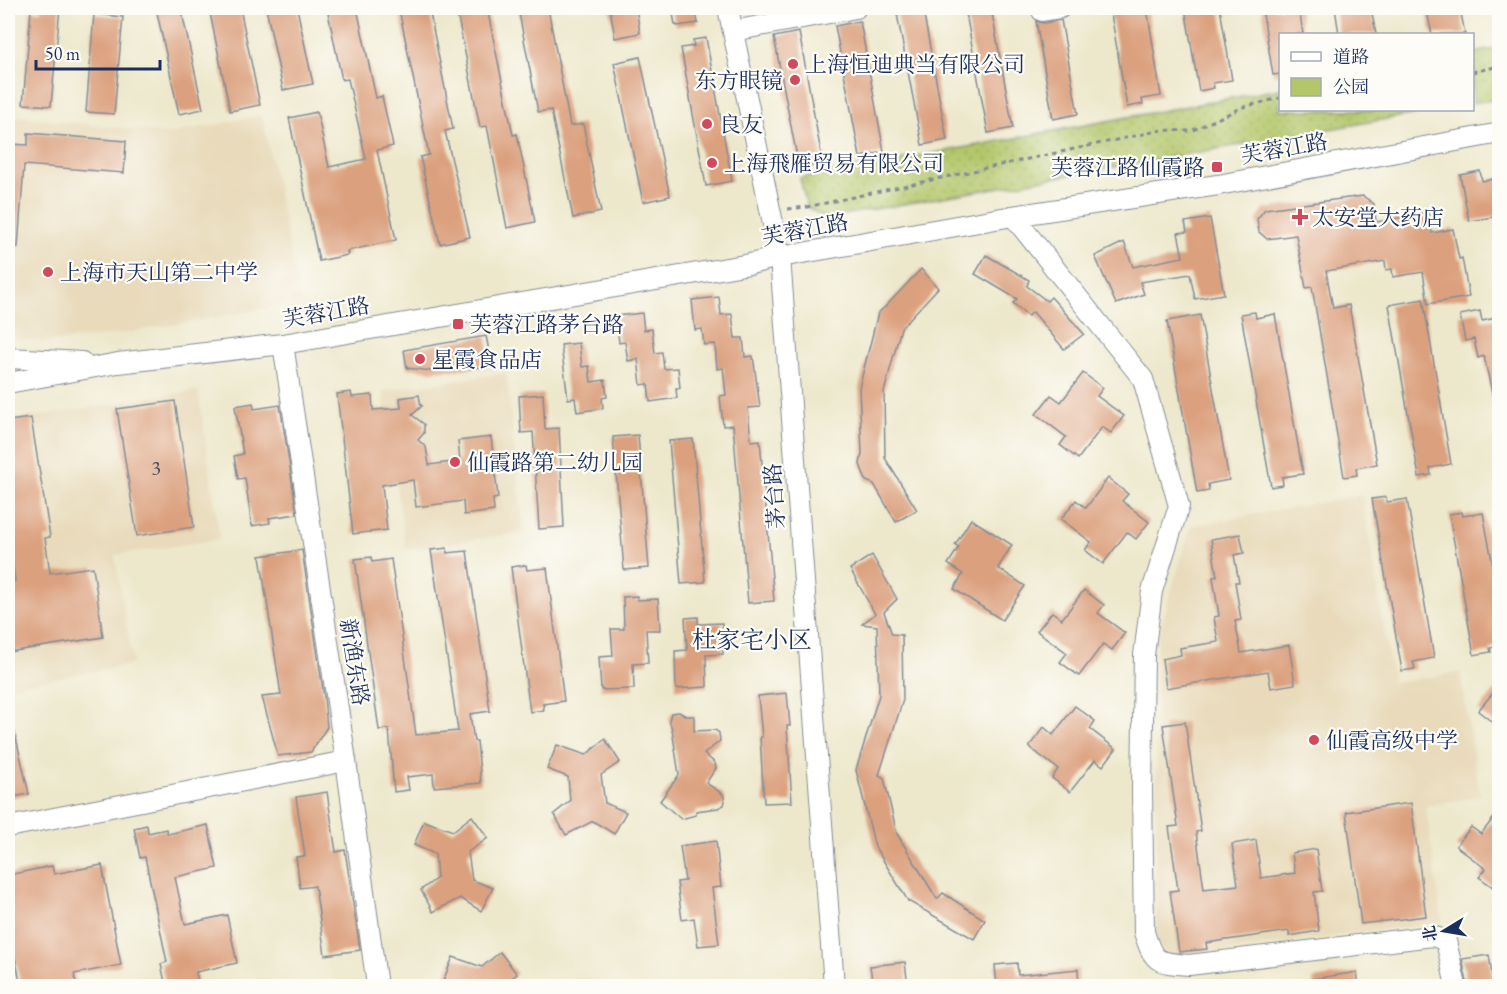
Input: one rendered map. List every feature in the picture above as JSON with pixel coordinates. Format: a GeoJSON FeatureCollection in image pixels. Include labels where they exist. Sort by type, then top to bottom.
{"type":"FeatureCollection","features":[{"type":"Feature","properties":{"kind":"street","name":"茅台路"},"geometry":{"type":"LineString","coordinates":[[728,8],[780,257],[834,987]]}},
{"type":"Feature","properties":{"kind":"street"},"geometry":{"type":"LineString","coordinates":[[733,31],[856,8]]}},
{"type":"Feature","properties":{"kind":"street"},"geometry":{"type":"LineString","coordinates":[[1041,8],[1042,11],[1060,8]]}},
{"type":"Feature","properties":{"kind":"street","name":"芙蓉江路"},"geometry":{"type":"LineString","coordinates":[[8,382],[118,363],[283,344],[750,264],[1013,216],[1218,185],[1500,133]]}},
{"type":"Feature","properties":{"kind":"street"},"geometry":{"type":"LineString","coordinates":[[1013,216],[1143,379],[1179,506],[1152,591],[1144,656],[1142,802],[1144,932],[1151,952],[1162,963],[1189,964],[1433,936],[1446,941],[1456,987]]}},
{"type":"Feature","properties":{"kind":"street","name":"新渔东路"},"geometry":{"type":"LineString","coordinates":[[283,344],[346,761],[377,987]]}},
{"type":"Feature","properties":{"kind":"street","name":"芙蓉江路"},"geometry":{"type":"LineString","coordinates":[[8,358],[118,363]]}},
{"type":"Feature","properties":{"kind":"street"},"geometry":{"type":"LineString","coordinates":[[8,827],[346,761]]}},
{"type":"Feature","properties":{"kind":"path"},"geometry":{"type":"LineString","coordinates":[[1474,72],[1500,66]]}},
{"type":"Feature","properties":{"kind":"path"},"geometry":{"type":"LineString","coordinates":[[771,212],[807,207],[1146,133],[1162,130],[1191,131],[1243,107],[1279,98]]}},
{"type":"Feature","properties":{"kind":"shaded area"},"geometry":{"type":"Polygon","coordinates":[[[8,115],[169,134],[262,115],[301,302],[120,334],[45,342],[8,338],[8,115]]]}},
{"type":"Feature","properties":{"kind":"shaded area","name":"仙霞路第二幼儿园"},"geometry":{"type":"Polygon","coordinates":[[[506,373],[524,532],[406,550],[383,391],[506,373]]]}},
{"type":"Feature","properties":{"kind":"shaded area"},"geometry":{"type":"Polygon","coordinates":[[[198,390],[220,539],[115,555],[133,664],[8,687],[8,421],[198,390]]]}},
{"type":"Feature","properties":{"kind":"shaded area","name":"仙霞高级中学"},"geometry":{"type":"Polygon","coordinates":[[[1362,495],[1393,683],[1460,672],[1480,796],[1426,806],[1442,922],[1172,958],[1156,943],[1157,638],[1191,526],[1362,495]]]}},
{"type":"Feature","properties":{"kind":"green space"},"geometry":{"type":"Polygon","coordinates":[[[1499,48],[1499,99],[1474,103],[1474,53],[1499,48]]]}},
{"type":"Feature","properties":{"kind":"green space"},"geometry":{"type":"Polygon","coordinates":[[[1279,89],[1279,111],[1432,111],[825,218],[807,207],[800,178],[1279,89]]]}},
{"type":"Feature","properties":{"kind":"building"},"geometry":{"type":"Polygon","coordinates":[[[41,8],[60,8],[51,106],[23,104],[31,10],[41,11],[41,8]]]}},
{"type":"Feature","properties":{"kind":"building"},"geometry":{"type":"Polygon","coordinates":[[[156,8],[181,8],[203,109],[179,114],[156,8]]]}},
{"type":"Feature","properties":{"kind":"building"},"geometry":{"type":"Polygon","coordinates":[[[209,8],[240,8],[260,105],[230,111],[209,8]]]}},
{"type":"Feature","properties":{"kind":"building"},"geometry":{"type":"Polygon","coordinates":[[[266,8],[297,8],[313,84],[283,90],[266,8]]]}},
{"type":"Feature","properties":{"kind":"building"},"geometry":{"type":"Polygon","coordinates":[[[327,8],[357,8],[376,98],[382,96],[393,146],[377,150],[396,240],[347,251],[348,255],[319,261],[289,118],[317,112],[329,167],[366,159],[348,79],[342,80],[327,8]]]}},
{"type":"Feature","properties":{"kind":"building"},"geometry":{"type":"Polygon","coordinates":[[[429,8],[453,129],[445,131],[470,237],[440,244],[420,157],[429,155],[399,9],[429,8]]]}},
{"type":"Feature","properties":{"kind":"building"},"geometry":{"type":"Polygon","coordinates":[[[456,8],[487,8],[513,135],[517,134],[535,222],[507,228],[487,126],[480,127],[456,8]]]}},
{"type":"Feature","properties":{"kind":"building"},"geometry":{"type":"Polygon","coordinates":[[[518,8],[548,8],[570,126],[583,124],[601,212],[573,218],[551,110],[538,112],[518,8]]]}},
{"type":"Feature","properties":{"kind":"building"},"geometry":{"type":"Polygon","coordinates":[[[610,8],[636,8],[640,33],[615,38],[610,8]]]}},
{"type":"Feature","properties":{"kind":"building"},"geometry":{"type":"Polygon","coordinates":[[[672,8],[695,8],[698,23],[675,25],[672,8]]]}},
{"type":"Feature","properties":{"kind":"building"},"geometry":{"type":"Polygon","coordinates":[[[965,8],[991,8],[1013,128],[988,133],[965,8]]]}},
{"type":"Feature","properties":{"kind":"building"},"geometry":{"type":"Polygon","coordinates":[[[1110,8],[1147,8],[1161,96],[1142,99],[1143,104],[1127,107],[1110,8]]]}},
{"type":"Feature","properties":{"kind":"building"},"geometry":{"type":"Polygon","coordinates":[[[1185,8],[1220,8],[1232,80],[1213,83],[1214,88],[1199,91],[1185,8]]]}},
{"type":"Feature","properties":{"kind":"building"},"geometry":{"type":"Polygon","coordinates":[[[1262,8],[1299,8],[1303,33],[1279,33],[1279,74],[1273,75],[1262,8]]]}},
{"type":"Feature","properties":{"kind":"building"},"geometry":{"type":"Polygon","coordinates":[[[1335,8],[1371,8],[1376,33],[1339,33],[1335,8]]]}},
{"type":"Feature","properties":{"kind":"building"},"geometry":{"type":"Polygon","coordinates":[[[1426,8],[1460,8],[1465,33],[1432,33],[1426,8]]]}},
{"type":"Feature","properties":{"kind":"building"},"geometry":{"type":"Polygon","coordinates":[[[923,10],[947,140],[922,145],[897,14],[923,10]]]}},
{"type":"Feature","properties":{"kind":"building"},"geometry":{"type":"Polygon","coordinates":[[[94,14],[123,17],[114,114],[86,112],[94,14]]]}},
{"type":"Feature","properties":{"kind":"building"},"geometry":{"type":"Polygon","coordinates":[[[1061,20],[1078,114],[1053,119],[1036,21],[1043,23],[1061,20]]]}},
{"type":"Feature","properties":{"kind":"building"},"geometry":{"type":"Polygon","coordinates":[[[860,21],[884,152],[860,157],[835,26],[860,21]]]}},
{"type":"Feature","properties":{"kind":"building"},"geometry":{"type":"Polygon","coordinates":[[[799,32],[823,164],[799,168],[774,37],[799,32]]]}},
{"type":"Feature","properties":{"kind":"building"},"geometry":{"type":"Polygon","coordinates":[[[706,38],[732,181],[706,186],[681,48],[694,46],[693,40],[706,38]]]}},
{"type":"Feature","properties":{"kind":"building"},"geometry":{"type":"Polygon","coordinates":[[[640,57],[670,196],[643,202],[614,63],[640,57]]]}},
{"type":"Feature","properties":{"kind":"building"},"geometry":{"type":"Polygon","coordinates":[[[28,133],[126,141],[124,173],[24,165],[18,247],[8,247],[8,144],[28,145],[28,133]]]}},
{"type":"Feature","properties":{"kind":"building"},"geometry":{"type":"Polygon","coordinates":[[[1480,171],[1482,181],[1500,178],[1500,216],[1469,221],[1460,175],[1480,171]]]}},
{"type":"Feature","properties":{"kind":"building"},"geometry":{"type":"Polygon","coordinates":[[[1363,196],[1374,204],[1376,222],[1428,213],[1432,233],[1453,229],[1459,259],[1462,258],[1469,297],[1428,304],[1423,272],[1393,277],[1392,269],[1386,270],[1385,261],[1326,271],[1333,308],[1349,305],[1377,464],[1356,468],[1357,475],[1344,477],[1312,287],[1306,288],[1296,235],[1267,239],[1259,232],[1257,219],[1265,209],[1363,196]]]}},
{"type":"Feature","properties":{"kind":"building"},"geometry":{"type":"Polygon","coordinates":[[[1210,218],[1224,294],[1195,299],[1190,274],[1140,282],[1144,294],[1116,304],[1095,256],[1124,242],[1133,267],[1183,257],[1178,233],[1187,232],[1185,222],[1210,218]]]}},
{"type":"Feature","properties":{"kind":"building"},"geometry":{"type":"Polygon","coordinates":[[[986,255],[1029,280],[1027,286],[1047,301],[1051,297],[1084,334],[1064,349],[1033,312],[1028,316],[1013,303],[1017,299],[975,274],[986,255]]]}},
{"type":"Feature","properties":{"kind":"building"},"geometry":{"type":"Polygon","coordinates":[[[921,269],[938,288],[901,328],[884,392],[885,458],[917,510],[896,522],[874,484],[866,481],[860,464],[862,453],[859,388],[878,313],[921,269]]]}},
{"type":"Feature","properties":{"kind":"building"},"geometry":{"type":"Polygon","coordinates":[[[719,297],[721,315],[732,314],[735,338],[743,338],[745,357],[753,356],[760,407],[748,408],[751,441],[760,440],[774,601],[748,603],[733,425],[723,426],[720,396],[726,395],[723,368],[717,369],[715,344],[704,345],[702,329],[695,330],[692,300],[719,297]]]}},
{"type":"Feature","properties":{"kind":"building"},"geometry":{"type":"Polygon","coordinates":[[[1423,299],[1451,464],[1430,468],[1431,475],[1419,477],[1389,305],[1423,299]]]}},
{"type":"Feature","properties":{"kind":"building"},"geometry":{"type":"Polygon","coordinates":[[[1480,311],[1482,321],[1500,317],[1500,335],[1497,336],[1500,347],[1500,402],[1494,403],[1484,356],[1478,358],[1474,339],[1465,341],[1460,315],[1480,311]]]}},
{"type":"Feature","properties":{"kind":"building"},"geometry":{"type":"Polygon","coordinates":[[[1255,312],[1256,318],[1275,314],[1303,474],[1282,477],[1283,485],[1271,487],[1241,314],[1255,312]]]}},
{"type":"Feature","properties":{"kind":"building"},"geometry":{"type":"Polygon","coordinates":[[[642,313],[644,330],[652,329],[655,353],[662,352],[664,369],[678,368],[680,388],[676,388],[677,398],[650,402],[648,384],[641,385],[638,359],[628,361],[625,342],[619,343],[616,316],[642,313]]]}},
{"type":"Feature","properties":{"kind":"building"},"geometry":{"type":"Polygon","coordinates":[[[1200,315],[1229,480],[1208,484],[1209,491],[1197,493],[1167,321],[1200,315]]]}},
{"type":"Feature","properties":{"kind":"building"},"geometry":{"type":"Polygon","coordinates":[[[486,336],[492,365],[432,371],[407,368],[404,350],[486,336]]]}},
{"type":"Feature","properties":{"kind":"building"},"geometry":{"type":"Polygon","coordinates":[[[579,343],[582,367],[589,366],[591,382],[605,380],[607,397],[602,398],[603,408],[577,412],[575,398],[568,399],[561,345],[579,343]]]}},
{"type":"Feature","properties":{"kind":"building"},"geometry":{"type":"Polygon","coordinates":[[[1083,373],[1103,388],[1097,396],[1124,416],[1111,433],[1102,427],[1078,459],[1060,445],[1066,437],[1036,414],[1051,395],[1061,402],[1083,373]]]}},
{"type":"Feature","properties":{"kind":"building"},"geometry":{"type":"Polygon","coordinates":[[[351,392],[352,397],[372,395],[373,410],[401,408],[400,398],[419,395],[422,406],[412,415],[424,424],[424,433],[418,440],[426,447],[429,465],[460,461],[458,441],[491,437],[498,498],[493,499],[494,511],[464,515],[463,501],[416,507],[413,480],[382,485],[387,530],[353,534],[337,394],[351,392]]]}},
{"type":"Feature","properties":{"kind":"building"},"geometry":{"type":"Polygon","coordinates":[[[543,394],[545,429],[559,428],[564,527],[539,529],[533,432],[521,433],[519,396],[543,394]]]}},
{"type":"Feature","properties":{"kind":"building"},"geometry":{"type":"Polygon","coordinates":[[[175,401],[194,527],[137,536],[117,409],[175,401]]]}},
{"type":"Feature","properties":{"kind":"building"},"geometry":{"type":"Polygon","coordinates":[[[253,403],[254,409],[280,405],[297,514],[269,518],[270,523],[252,526],[245,478],[238,479],[234,456],[243,454],[235,406],[253,403]]]}},
{"type":"Feature","properties":{"kind":"building"},"geometry":{"type":"Polygon","coordinates":[[[31,418],[50,537],[45,538],[50,573],[93,567],[103,637],[8,652],[8,583],[15,581],[10,541],[8,541],[8,421],[31,418]]]}},
{"type":"Feature","properties":{"kind":"building"},"geometry":{"type":"Polygon","coordinates":[[[638,435],[649,568],[624,570],[613,437],[638,435]]]}},
{"type":"Feature","properties":{"kind":"building"},"geometry":{"type":"Polygon","coordinates":[[[693,439],[705,582],[681,584],[669,441],[693,439]]]}},
{"type":"Feature","properties":{"kind":"building"},"geometry":{"type":"Polygon","coordinates":[[[1108,478],[1128,494],[1122,501],[1149,522],[1136,539],[1127,532],[1103,564],[1085,550],[1091,542],[1061,519],[1076,500],[1086,508],[1108,478]]]}},
{"type":"Feature","properties":{"kind":"building"},"geometry":{"type":"Polygon","coordinates":[[[1386,497],[1387,502],[1407,499],[1434,658],[1413,662],[1415,669],[1402,671],[1372,499],[1386,497]]]}},
{"type":"Feature","properties":{"kind":"building"},"geometry":{"type":"Polygon","coordinates":[[[1462,512],[1463,516],[1483,513],[1500,602],[1500,646],[1490,648],[1491,652],[1474,655],[1449,514],[1462,512]]]}},
{"type":"Feature","properties":{"kind":"building"},"geometry":{"type":"Polygon","coordinates":[[[971,519],[1012,545],[998,568],[1025,586],[1002,620],[954,589],[963,574],[948,564],[959,547],[955,545],[971,519]]]}},
{"type":"Feature","properties":{"kind":"building"},"geometry":{"type":"Polygon","coordinates":[[[1240,534],[1244,553],[1234,555],[1239,582],[1235,582],[1241,620],[1235,621],[1241,653],[1289,645],[1295,684],[1271,688],[1268,671],[1166,688],[1162,659],[1181,655],[1180,648],[1218,642],[1214,617],[1219,616],[1213,577],[1217,576],[1211,539],[1240,534]]]}},
{"type":"Feature","properties":{"kind":"building"},"geometry":{"type":"Polygon","coordinates":[[[447,548],[447,553],[467,551],[490,711],[470,714],[474,741],[477,741],[481,783],[434,787],[433,774],[407,777],[409,790],[394,792],[389,729],[379,730],[355,559],[371,557],[372,562],[391,559],[416,735],[458,731],[431,550],[447,548]]]}},
{"type":"Feature","properties":{"kind":"building"},"geometry":{"type":"Polygon","coordinates":[[[302,550],[327,727],[311,752],[278,756],[262,697],[281,695],[260,556],[302,550]]]}},
{"type":"Feature","properties":{"kind":"building"},"geometry":{"type":"Polygon","coordinates":[[[872,555],[897,599],[884,612],[892,634],[902,635],[903,700],[879,775],[884,778],[897,834],[937,899],[943,893],[985,920],[974,939],[908,901],[875,847],[856,770],[879,695],[877,626],[862,624],[875,614],[850,569],[872,555]]]}},
{"type":"Feature","properties":{"kind":"building"},"geometry":{"type":"Polygon","coordinates":[[[526,565],[527,570],[547,568],[564,701],[543,704],[544,710],[530,712],[511,567],[526,565]]]}},
{"type":"Feature","properties":{"kind":"building"},"geometry":{"type":"Polygon","coordinates":[[[1084,590],[1104,605],[1098,613],[1125,633],[1112,650],[1103,644],[1079,676],[1060,662],[1067,653],[1037,631],[1052,612],[1062,619],[1084,590]]]}},
{"type":"Feature","properties":{"kind":"building"},"geometry":{"type":"Polygon","coordinates":[[[637,596],[637,600],[658,599],[660,630],[646,630],[648,663],[633,664],[634,689],[601,690],[599,657],[613,656],[611,629],[624,629],[623,597],[637,596]]]}},
{"type":"Feature","properties":{"kind":"building"},"geometry":{"type":"Polygon","coordinates":[[[698,617],[698,624],[722,623],[723,654],[706,655],[707,687],[676,689],[675,651],[687,650],[685,618],[698,617]]]}},
{"type":"Feature","properties":{"kind":"building"},"geometry":{"type":"Polygon","coordinates":[[[1500,684],[1500,728],[1478,711],[1500,684]]]}},
{"type":"Feature","properties":{"kind":"building"},"geometry":{"type":"Polygon","coordinates":[[[787,693],[792,802],[764,803],[758,696],[787,693]]]}},
{"type":"Feature","properties":{"kind":"building"},"geometry":{"type":"Polygon","coordinates":[[[1075,706],[1095,721],[1090,729],[1116,749],[1103,766],[1095,760],[1070,792],[1052,778],[1058,769],[1029,747],[1044,727],[1053,735],[1075,706]]]}},
{"type":"Feature","properties":{"kind":"building"},"geometry":{"type":"Polygon","coordinates":[[[679,712],[686,716],[694,716],[694,731],[715,730],[719,733],[720,741],[704,754],[715,763],[716,768],[706,783],[723,794],[725,801],[724,805],[718,808],[696,811],[696,815],[681,819],[660,801],[679,775],[669,720],[671,713],[679,712]]]}},
{"type":"Feature","properties":{"kind":"building"},"geometry":{"type":"Polygon","coordinates":[[[1185,722],[1201,831],[1196,832],[1204,889],[1238,885],[1232,844],[1256,840],[1261,878],[1295,873],[1292,853],[1316,849],[1322,891],[1314,892],[1319,931],[1289,936],[1289,931],[1206,943],[1207,949],[1179,952],[1170,891],[1178,890],[1169,827],[1178,826],[1163,725],[1185,722]]]}},
{"type":"Feature","properties":{"kind":"building"},"geometry":{"type":"Polygon","coordinates":[[[8,725],[13,725],[29,794],[8,798],[8,725]]]}},
{"type":"Feature","properties":{"kind":"building"},"geometry":{"type":"Polygon","coordinates":[[[605,739],[620,762],[601,775],[605,803],[626,812],[614,834],[593,821],[566,835],[554,814],[570,801],[568,777],[547,769],[557,745],[586,755],[605,739]]]}},
{"type":"Feature","properties":{"kind":"building"},"geometry":{"type":"Polygon","coordinates":[[[327,792],[336,852],[345,850],[360,950],[325,955],[315,886],[300,888],[296,857],[305,856],[296,797],[327,792]]]}},
{"type":"Feature","properties":{"kind":"building"},"geometry":{"type":"Polygon","coordinates":[[[1411,803],[1426,916],[1361,924],[1346,812],[1411,803]]]}},
{"type":"Feature","properties":{"kind":"building"},"geometry":{"type":"Polygon","coordinates":[[[1500,810],[1500,892],[1479,877],[1486,869],[1456,846],[1471,827],[1481,834],[1500,810]]]}},
{"type":"Feature","properties":{"kind":"building"},"geometry":{"type":"Polygon","coordinates":[[[472,816],[488,838],[468,852],[472,880],[493,888],[481,911],[460,898],[433,912],[421,890],[437,878],[435,854],[414,845],[424,821],[453,831],[472,816]]]}},
{"type":"Feature","properties":{"kind":"building"},"geometry":{"type":"Polygon","coordinates":[[[147,825],[148,833],[166,829],[168,834],[208,825],[217,868],[175,877],[185,924],[227,915],[237,963],[196,972],[198,983],[166,987],[161,964],[167,962],[145,857],[140,858],[134,828],[147,825]]]}},
{"type":"Feature","properties":{"kind":"building"},"geometry":{"type":"Polygon","coordinates":[[[716,841],[721,887],[712,888],[719,944],[698,946],[694,918],[682,920],[677,882],[685,881],[680,846],[716,841]]]}},
{"type":"Feature","properties":{"kind":"building"},"geometry":{"type":"Polygon","coordinates":[[[102,865],[121,965],[74,974],[76,983],[61,987],[21,987],[8,920],[8,875],[52,866],[54,874],[102,865]]]}},
{"type":"Feature","properties":{"kind":"building"},"geometry":{"type":"Polygon","coordinates":[[[500,952],[517,974],[499,987],[456,987],[443,981],[453,957],[482,967],[500,952]]]}},
{"type":"Feature","properties":{"kind":"building"},"geometry":{"type":"Polygon","coordinates":[[[1489,955],[1494,987],[1468,987],[1462,959],[1489,955]]]}},
{"type":"Feature","properties":{"kind":"building"},"geometry":{"type":"Polygon","coordinates":[[[905,962],[908,987],[873,987],[870,966],[905,962]]]}},
{"type":"Feature","properties":{"kind":"building"},"geometry":{"type":"Polygon","coordinates":[[[1017,963],[1018,975],[1078,969],[1079,987],[997,987],[995,965],[1017,963]]]}},
{"type":"Feature","properties":{"kind":"building"},"geometry":{"type":"Polygon","coordinates":[[[1357,972],[1359,987],[1314,987],[1313,979],[1357,972]]]}},
{"type":"Feature","properties":{"kind":"place","name":"上海恒迪典当有限公司"},"geometry":{"type":"Point","coordinates":[793,64]}},
{"type":"Feature","properties":{"kind":"place","name":"东方眼镜"},"geometry":{"type":"Point","coordinates":[795,80]}},
{"type":"Feature","properties":{"kind":"place","name":"良友"},"geometry":{"type":"Point","coordinates":[707,124]}},
{"type":"Feature","properties":{"kind":"place","name":"上海飛雁贸易有限公司"},"geometry":{"type":"Point","coordinates":[712,163]}},
{"type":"Feature","properties":{"kind":"place","name":"芙蓉江路仙霞路"},"geometry":{"type":"Point","coordinates":[1217,167]}},
{"type":"Feature","properties":{"kind":"place","name":"太安堂大药店"},"geometry":{"type":"Point","coordinates":[1300,217]}},
{"type":"Feature","properties":{"kind":"place","name":"上海市天山第二中学"},"geometry":{"type":"Point","coordinates":[48,272]}},
{"type":"Feature","properties":{"kind":"place","name":"芙蓉江路茅台路"},"geometry":{"type":"Point","coordinates":[458,324]}},
{"type":"Feature","properties":{"kind":"place","name":"星霞食品店"},"geometry":{"type":"Point","coordinates":[420,359]}},
{"type":"Feature","properties":{"kind":"place","name":"仙霞路第二幼儿园"},"geometry":{"type":"Point","coordinates":[455,462]}},
{"type":"Feature","properties":{"kind":"place","name":"仙霞高级中学"},"geometry":{"type":"Point","coordinates":[1314,740]}},
{"type":"Feature","properties":{"kind":"district","name":"杜家宅小区"},"geometry":{"type":"Point","coordinates":[752,640]}}]}
